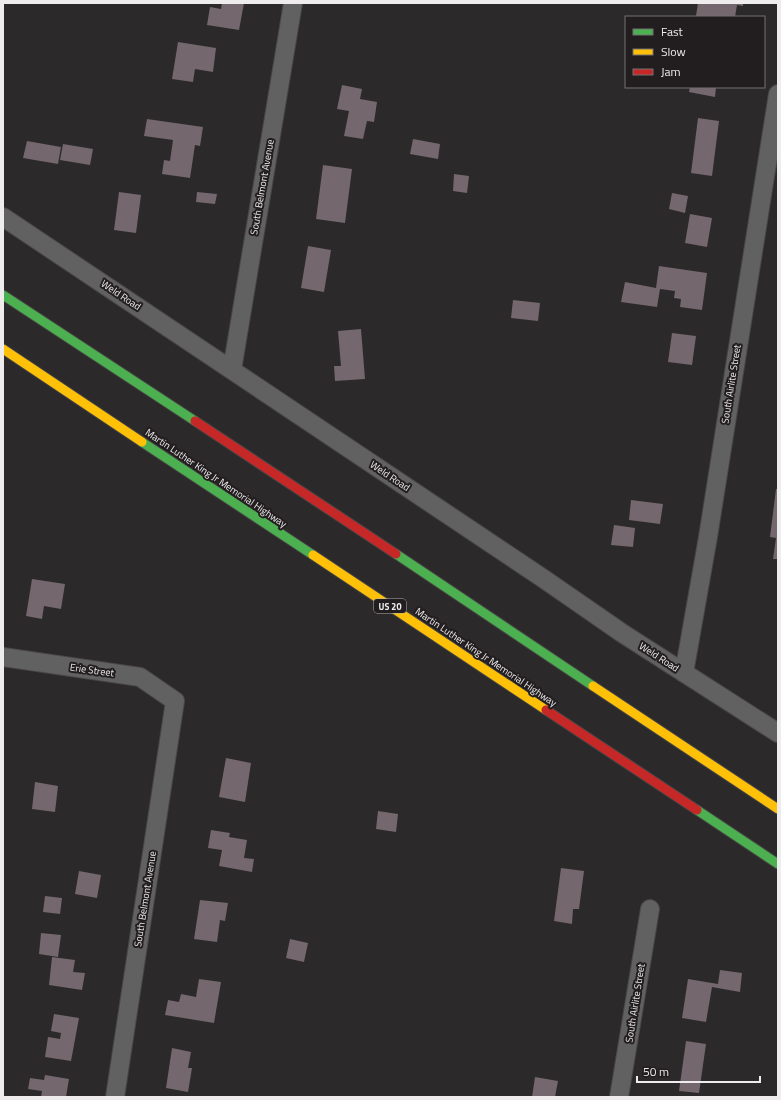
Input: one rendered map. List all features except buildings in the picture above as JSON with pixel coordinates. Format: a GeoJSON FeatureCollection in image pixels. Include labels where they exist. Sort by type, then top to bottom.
{"type":"FeatureCollection","features":[{"type":"Feature","properties":{"kind":"highway"},"geometry":{"type":"LineString","coordinates":[[3,295],[353,525],[778,809]]}},
{"type":"Feature","properties":{"kind":"highway","name":"Martin Luther King Jr Memorial Highway"},"geometry":{"type":"LineString","coordinates":[[3,349],[778,864]]}},
{"type":"Feature","properties":{"kind":"street","name":"South Belmont Avenue"},"geometry":{"type":"LineString","coordinates":[[232,370],[293,3]]}},
{"type":"Feature","properties":{"kind":"street","name":"South Airlite Street"},"geometry":{"type":"LineString","coordinates":[[684,673],[708,536],[778,94]]}},
{"type":"Feature","properties":{"kind":"street","name":"Weld Road"},"geometry":{"type":"LineString","coordinates":[[3,217],[538,575],[622,633],[778,733]]}},
{"type":"Feature","properties":{"kind":"street","name":"Erie Street"},"geometry":{"type":"LineString","coordinates":[[3,657],[140,677],[175,701]]}},
{"type":"Feature","properties":{"kind":"street","name":"South Belmont Avenue"},"geometry":{"type":"LineString","coordinates":[[115,1097],[175,701]]}},
{"type":"Feature","properties":{"kind":"street","name":"South Airlite Street"},"geometry":{"type":"LineString","coordinates":[[619,1097],[650,909]]}},
{"type":"Feature","properties":{"kind":"traffic: fast"},"geometry":{"type":"LineString","coordinates":[[3,295],[195,421]]}},
{"type":"Feature","properties":{"kind":"traffic: fast"},"geometry":{"type":"LineString","coordinates":[[142,442],[313,555]]}},
{"type":"Feature","properties":{"kind":"traffic: fast"},"geometry":{"type":"LineString","coordinates":[[396,554],[593,686]]}},
{"type":"Feature","properties":{"kind":"traffic: fast"},"geometry":{"type":"LineString","coordinates":[[697,810],[778,864]]}},
{"type":"Feature","properties":{"kind":"traffic: slow"},"geometry":{"type":"LineString","coordinates":[[3,349],[142,442]]}},
{"type":"Feature","properties":{"kind":"traffic: slow"},"geometry":{"type":"LineString","coordinates":[[313,555],[546,710]]}},
{"type":"Feature","properties":{"kind":"traffic: slow"},"geometry":{"type":"LineString","coordinates":[[593,686],[778,809]]}},
{"type":"Feature","properties":{"kind":"traffic: jam"},"geometry":{"type":"LineString","coordinates":[[195,421],[396,554]]}},
{"type":"Feature","properties":{"kind":"traffic: jam"},"geometry":{"type":"LineString","coordinates":[[546,710],[697,810]]}}]}
